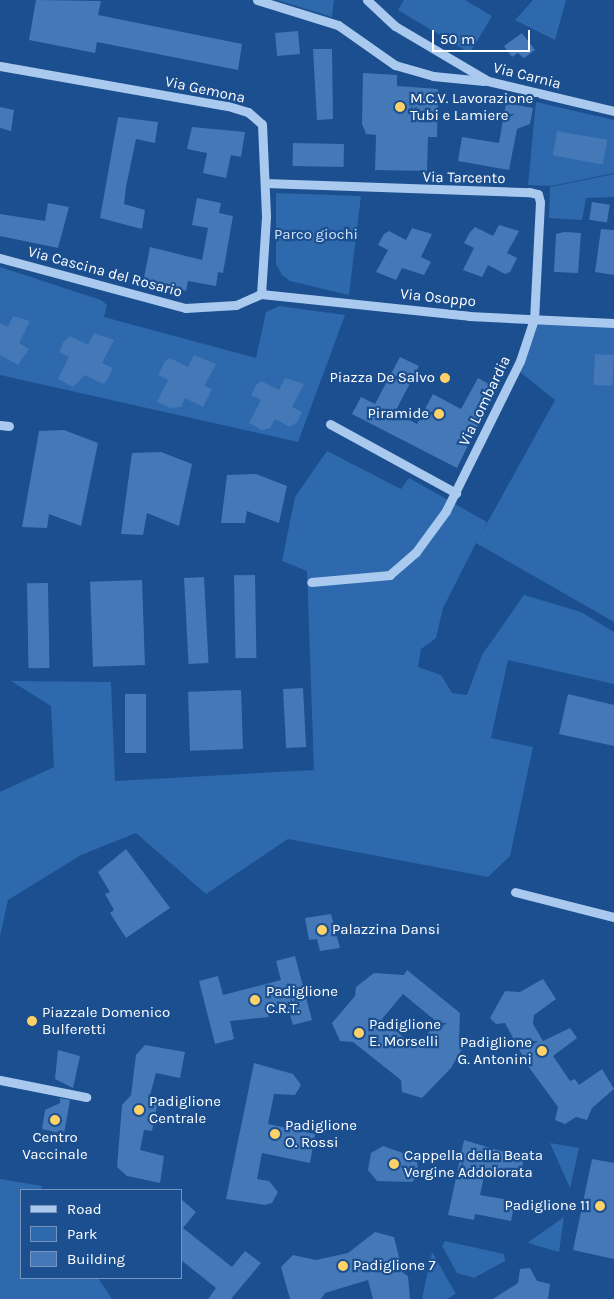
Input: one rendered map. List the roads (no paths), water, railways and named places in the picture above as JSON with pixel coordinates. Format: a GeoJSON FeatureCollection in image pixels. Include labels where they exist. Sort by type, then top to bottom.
{"type":"FeatureCollection","features":[{"type":"Feature","properties":{"kind":"street"},"geometry":{"type":"LineString","coordinates":[[257,0],[338,25],[395,66],[433,76],[488,81]]}},
{"type":"Feature","properties":{"kind":"street","name":"Via Carnia"},"geometry":{"type":"LineString","coordinates":[[367,0],[395,26],[488,81],[614,111]]}},
{"type":"Feature","properties":{"kind":"street","name":"Via Gemona"},"geometry":{"type":"LineString","coordinates":[[0,66],[248,112],[262,124],[265,183],[261,294]]}},
{"type":"Feature","properties":{"kind":"street","name":"Via Tarcento"},"geometry":{"type":"LineString","coordinates":[[265,183],[538,194],[534,319]]}},
{"type":"Feature","properties":{"kind":"street","name":"Via Cascina del Rosario"},"geometry":{"type":"LineString","coordinates":[[0,258],[185,308],[236,304],[261,294]]}},
{"type":"Feature","properties":{"kind":"street","name":"Via Osoppo"},"geometry":{"type":"LineString","coordinates":[[261,294],[534,319],[614,323]]}},
{"type":"Feature","properties":{"kind":"street","name":"Via Lombardia"},"geometry":{"type":"LineString","coordinates":[[311,582],[390,575],[416,552],[456,493],[520,361],[534,319]]}},
{"type":"Feature","properties":{"kind":"street"},"geometry":{"type":"LineString","coordinates":[[330,424],[456,493]]}},
{"type":"Feature","properties":{"kind":"street"},"geometry":{"type":"LineString","coordinates":[[515,892],[614,917]]}},
{"type":"Feature","properties":{"kind":"street"},"geometry":{"type":"LineString","coordinates":[[0,1080],[86,1097]]}},
{"type":"Feature","properties":{"kind":"place","name":"M.C.V. Lavorazione Tubi e Lamiere"},"geometry":{"type":"Point","coordinates":[400,107]}},
{"type":"Feature","properties":{"kind":"place","name":"Piazza De Salvo"},"geometry":{"type":"Point","coordinates":[445,378]}},
{"type":"Feature","properties":{"kind":"place","name":"Piramide"},"geometry":{"type":"Point","coordinates":[439,414]}},
{"type":"Feature","properties":{"kind":"place","name":"Palazzina Dansi"},"geometry":{"type":"Point","coordinates":[322,930]}},
{"type":"Feature","properties":{"kind":"place","name":"Padiglione C.R.T."},"geometry":{"type":"Point","coordinates":[255,1000]}},
{"type":"Feature","properties":{"kind":"place","name":"Piazzale Domenico Bulferetti"},"geometry":{"type":"Point","coordinates":[32,1021]}},
{"type":"Feature","properties":{"kind":"place","name":"Padiglione E. Morselli"},"geometry":{"type":"Point","coordinates":[359,1033]}},
{"type":"Feature","properties":{"kind":"place","name":"Padiglione G. Antonini"},"geometry":{"type":"Point","coordinates":[542,1051]}},
{"type":"Feature","properties":{"kind":"place","name":"Padiglione Centrale"},"geometry":{"type":"Point","coordinates":[139,1110]}},
{"type":"Feature","properties":{"kind":"place","name":"Centro Vaccinale"},"geometry":{"type":"Point","coordinates":[55,1120]}},
{"type":"Feature","properties":{"kind":"place","name":"Padiglione O. Rossi"},"geometry":{"type":"Point","coordinates":[275,1134]}},
{"type":"Feature","properties":{"kind":"place","name":"Cappella della Beata Vergine Addolorata"},"geometry":{"type":"Point","coordinates":[394,1164]}},
{"type":"Feature","properties":{"kind":"place","name":"Padiglione 11"},"geometry":{"type":"Point","coordinates":[600,1206]}},
{"type":"Feature","properties":{"kind":"place","name":"Padiglione 7"},"geometry":{"type":"Point","coordinates":[343,1266]}},
{"type":"Feature","properties":{"kind":"park label","name":"Parco giochi"},"geometry":{"type":"Point","coordinates":[316,235]}}]}
